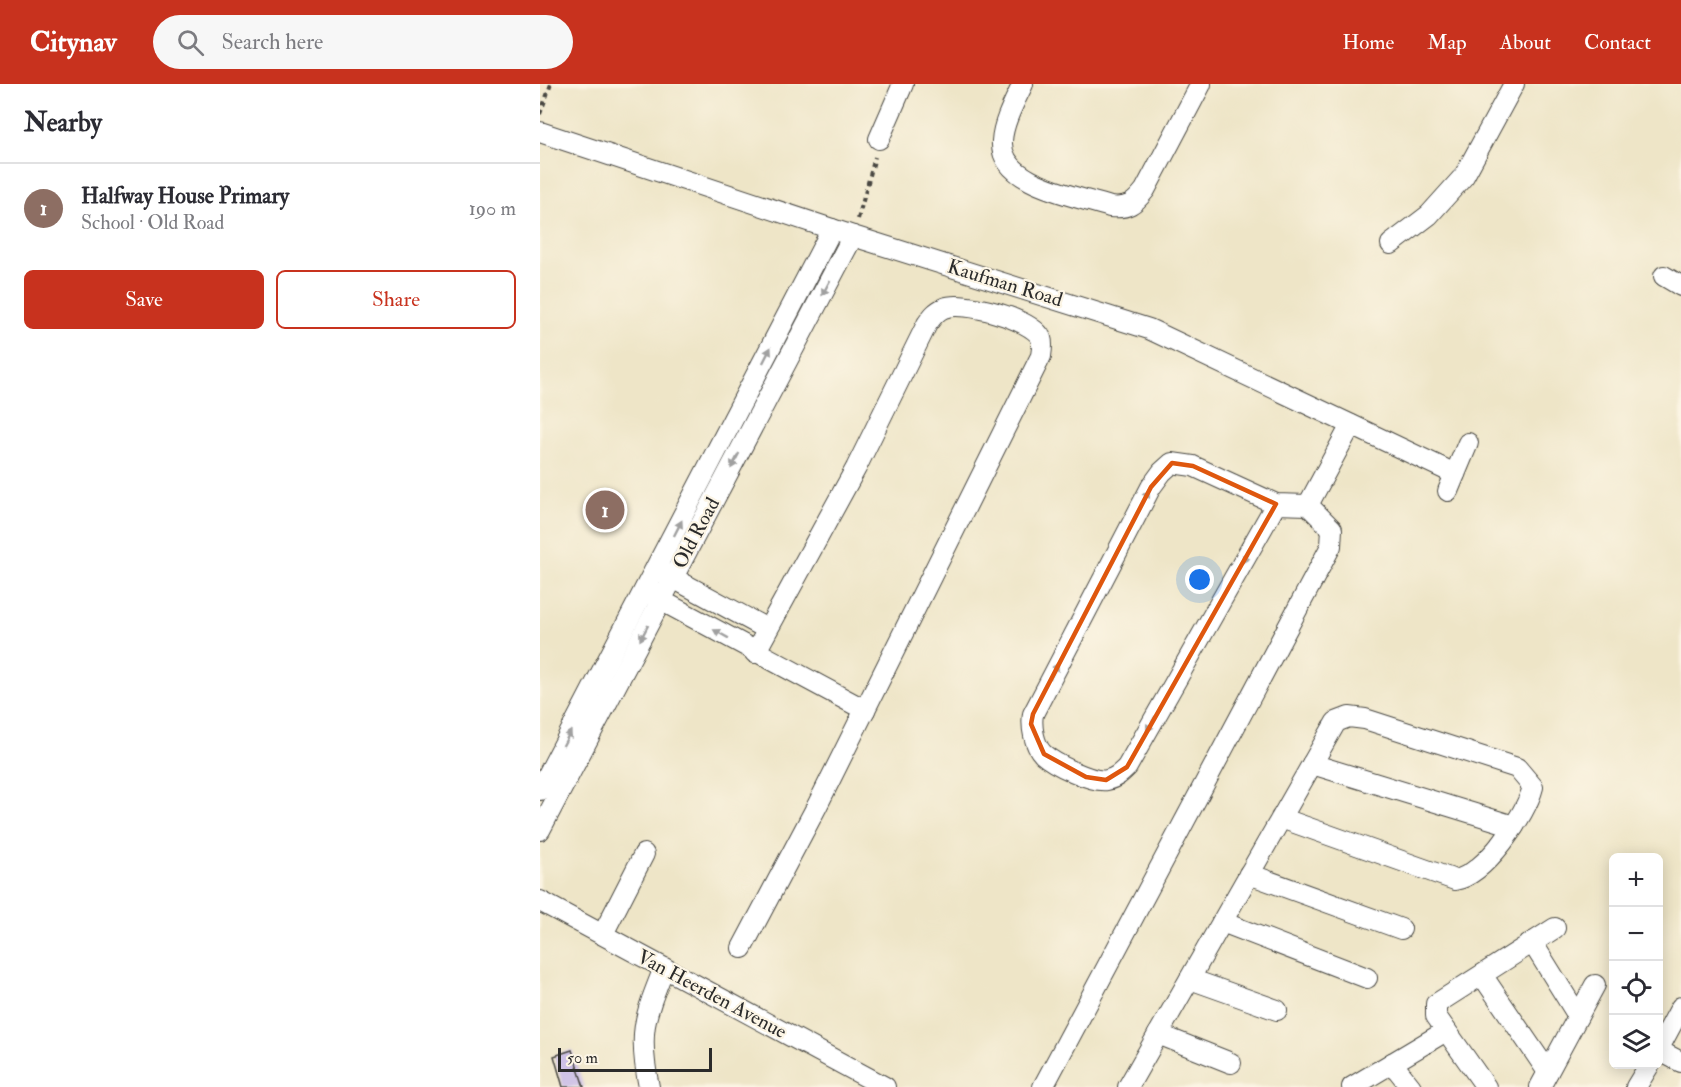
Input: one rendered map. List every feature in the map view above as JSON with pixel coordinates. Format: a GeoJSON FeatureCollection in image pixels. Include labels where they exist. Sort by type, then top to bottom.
{"type":"FeatureCollection","features":[{"type":"Feature","properties":{"kind":"street"},"geometry":{"type":"LineString","coordinates":[[879,139],[903,84]]}},
{"type":"Feature","properties":{"kind":"street"},"geometry":{"type":"LineString","coordinates":[[1023,84],[1002,141],[1004,155],[1010,168],[1022,178],[1110,207],[1123,208],[1134,204],[1145,190],[1201,84]]}},
{"type":"Feature","properties":{"kind":"street"},"geometry":{"type":"LineString","coordinates":[[1391,244],[1429,215],[1464,176],[1514,84]]}},
{"type":"Feature","properties":{"kind":"street","name":"Kaufman Road"},"geometry":{"type":"LineString","coordinates":[[540,132],[832,229],[1149,329],[1351,425],[1451,482],[1468,442]]}},
{"type":"Feature","properties":{"kind":"street","name":"Old Road"},"geometry":{"type":"LineString","coordinates":[[540,830],[832,229]]}},
{"type":"Feature","properties":{"kind":"street","name":"Old Road"},"geometry":{"type":"LineString","coordinates":[[664,574],[854,236]]}},
{"type":"Feature","properties":{"kind":"street"},"geometry":{"type":"LineString","coordinates":[[742,948],[865,710],[1041,357],[1042,344],[1037,333],[1015,320],[982,309],[951,306],[937,312],[927,324],[856,468],[754,653]]}},
{"type":"Feature","properties":{"kind":"street"},"geometry":{"type":"LineString","coordinates":[[1308,505],[1351,425]]}},
{"type":"Feature","properties":{"kind":"street"},"geometry":{"type":"LineString","coordinates":[[1043,1087],[1331,546],[1332,529],[1308,505],[1276,504],[1184,463],[1172,464],[1162,472],[1151,487],[1033,714],[1031,724],[1044,754],[1095,780],[1117,776],[1127,767],[1276,504]]}},
{"type":"Feature","properties":{"kind":"street"},"geometry":{"type":"LineString","coordinates":[[664,574],[767,628]]}},
{"type":"Feature","properties":{"kind":"street"},"geometry":{"type":"LineString","coordinates":[[653,596],[754,653],[865,710]]}},
{"type":"Feature","properties":{"kind":"street","name":"Old Road"},"geometry":{"type":"LineString","coordinates":[[540,790],[653,596]]}},
{"type":"Feature","properties":{"kind":"street"},"geometry":{"type":"LineString","coordinates":[[1128,1087],[1190,979],[1249,874],[1281,818],[1336,722],[1349,717],[1365,719],[1517,768],[1527,777],[1533,787],[1531,796],[1514,826],[1477,871],[1466,878],[1455,880],[1281,818]]}},
{"type":"Feature","properties":{"kind":"street"},"geometry":{"type":"LineString","coordinates":[[1312,764],[1514,826]]}},
{"type":"Feature","properties":{"kind":"street"},"geometry":{"type":"LineString","coordinates":[[603,934],[644,854]]}},
{"type":"Feature","properties":{"kind":"street"},"geometry":{"type":"LineString","coordinates":[[1249,874],[1401,929]]}},
{"type":"Feature","properties":{"kind":"street","name":"Van Heerden Avenue"},"geometry":{"type":"LineString","coordinates":[[540,901],[885,1087]]}},
{"type":"Feature","properties":{"kind":"street"},"geometry":{"type":"LineString","coordinates":[[1222,922],[1367,978]]}},
{"type":"Feature","properties":{"kind":"street"},"geometry":{"type":"LineString","coordinates":[[1486,1087],[1436,1016],[1436,1004],[1555,928]]}},
{"type":"Feature","properties":{"kind":"street"},"geometry":{"type":"LineString","coordinates":[[1532,942],[1578,1016]]}},
{"type":"Feature","properties":{"kind":"street"},"geometry":{"type":"LineString","coordinates":[[649,1087],[642,1032],[645,1015],[664,968]]}},
{"type":"Feature","properties":{"kind":"street"},"geometry":{"type":"LineString","coordinates":[[1482,975],[1544,1080]]}},
{"type":"Feature","properties":{"kind":"street"},"geometry":{"type":"LineString","coordinates":[[1190,979],[1277,1010]]}},
{"type":"Feature","properties":{"kind":"street"},"geometry":{"type":"LineString","coordinates":[[1544,1080],[1595,985]]}},
{"type":"Feature","properties":{"kind":"street"},"geometry":{"type":"LineString","coordinates":[[1663,1042],[1681,1007]]}},
{"type":"Feature","properties":{"kind":"street"},"geometry":{"type":"LineString","coordinates":[[1352,1087],[1446,1031]]}},
{"type":"Feature","properties":{"kind":"street"},"geometry":{"type":"LineString","coordinates":[[1158,1034],[1231,1063]]}},
{"type":"Feature","properties":{"kind":"street"},"geometry":{"type":"LineString","coordinates":[[1663,1052],[1681,1062]]}},
{"type":"Feature","properties":{"kind":"street"},"geometry":{"type":"LineString","coordinates":[[1392,1063],[1411,1087]]}},
{"type":"Feature","properties":{"kind":"street"},"geometry":{"type":"LineString","coordinates":[[1636,1087],[1647,1069]]}},
{"type":"Feature","properties":{"kind":"path"},"geometry":{"type":"LineString","coordinates":[[540,114],[551,84]]}},
{"type":"Feature","properties":{"kind":"path"},"geometry":{"type":"LineString","coordinates":[[854,236],[879,139]]}},
{"type":"Feature","properties":{"kind":"highlighted area"},"geometry":{"type":"Polygon","coordinates":[[[1172,463],[1193,466],[1276,504],[1127,767],[1106,780],[1086,777],[1044,754],[1031,724],[1033,714],[1151,487],[1172,463]]]}},
{"type":"Feature","properties":{"kind":"building"},"geometry":{"type":"Polygon","coordinates":[[[572,1050],[584,1087],[563,1087],[554,1056],[572,1050]]]}},
{"type":"Feature","properties":{"kind":"place","name":"Halfway House Primary"},"geometry":{"type":"Point","coordinates":[605,510]}}]}
